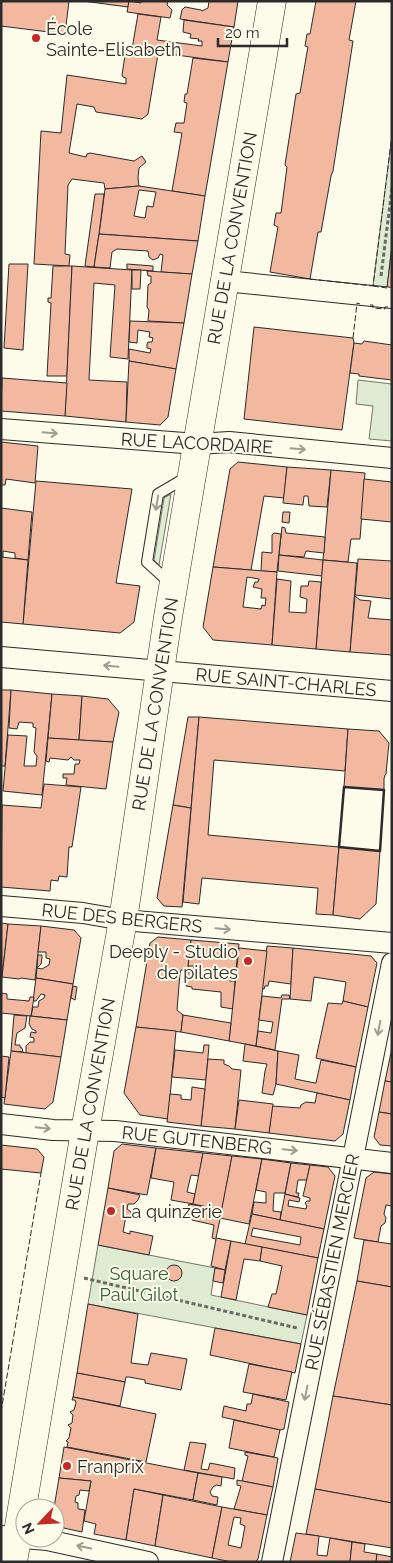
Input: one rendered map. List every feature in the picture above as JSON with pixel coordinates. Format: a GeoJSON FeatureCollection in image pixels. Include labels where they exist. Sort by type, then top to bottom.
{"type":"FeatureCollection","features":[{"type":"Feature","properties":{"kind":"main road","name":"RUE DE LA CONVENTION"},"geometry":{"type":"LineString","coordinates":[[10,1545],[61,1275],[123,920],[173,586],[272,1]]}},
{"type":"Feature","properties":{"kind":"street"},"geometry":{"type":"LineString","coordinates":[[225,282],[385,298]]}},
{"type":"Feature","properties":{"kind":"street","name":"RUE LACORDAIRE"},"geometry":{"type":"LineString","coordinates":[[1,429],[197,444],[229,442],[392,458]]}},
{"type":"Feature","properties":{"kind":"street","name":"RUE SAINT-CHARLES"},"geometry":{"type":"LineString","coordinates":[[1,657],[392,691]]}},
{"type":"Feature","properties":{"kind":"street","name":"RUE DES BERGERS"},"geometry":{"type":"LineString","coordinates":[[1,906],[83,913],[123,920],[392,943]]}},
{"type":"Feature","properties":{"kind":"street","name":"RUE SÉBASTIEN MERCIER"},"geometry":{"type":"LineString","coordinates":[[272,1562],[392,963]]}},
{"type":"Feature","properties":{"kind":"street","name":"RUE GUTENBERG"},"geometry":{"type":"LineString","coordinates":[[1,1124],[54,1130],[115,1131],[392,1163]]}},
{"type":"Feature","properties":{"kind":"street"},"geometry":{"type":"LineString","coordinates":[[10,1545],[47,1540],[148,1562]]}},
{"type":"Feature","properties":{"kind":"path"},"geometry":{"type":"LineString","coordinates":[[385,298],[392,188]]}},
{"type":"Feature","properties":{"kind":"path"},"geometry":{"type":"LineString","coordinates":[[61,1275],[92,1279],[304,1329]]}},
{"type":"Feature","properties":{"kind":"green space"},"geometry":{"type":"Polygon","coordinates":[[[392,135],[392,245],[387,288],[373,286],[392,135]]]}},
{"type":"Feature","properties":{"kind":"green space"},"geometry":{"type":"Polygon","coordinates":[[[358,380],[392,384],[392,441],[369,439],[373,406],[356,404],[358,380]]]}},
{"type":"Feature","properties":{"kind":"green space"},"geometry":{"type":"Polygon","coordinates":[[[171,494],[159,565],[154,560],[164,498],[171,494]]]}},
{"type":"Feature","properties":{"kind":"green space","name":"Square Paul Gilot"},"geometry":{"type":"Polygon","coordinates":[[[98,1245],[215,1268],[211,1295],[307,1315],[301,1344],[88,1304],[98,1245]]]}},
{"type":"Feature","properties":{"kind":"building"},"geometry":{"type":"Polygon","coordinates":[[[1,1],[69,1],[65,34],[1,26],[1,1]]]}},
{"type":"Feature","properties":{"kind":"building"},"geometry":{"type":"Polygon","coordinates":[[[83,1],[129,1],[128,7],[83,1]]]}},
{"type":"Feature","properties":{"kind":"building"},"geometry":{"type":"Polygon","coordinates":[[[129,1],[141,3],[142,1],[168,1],[167,5],[172,10],[170,18],[127,12],[129,1]]]}},
{"type":"Feature","properties":{"kind":"building"},"geometry":{"type":"Polygon","coordinates":[[[209,1],[238,1],[234,27],[180,19],[182,10],[185,7],[202,11],[208,8],[209,1]]]}},
{"type":"Feature","properties":{"kind":"building"},"geometry":{"type":"Polygon","coordinates":[[[316,1],[356,1],[349,40],[353,41],[333,171],[321,232],[318,232],[310,279],[270,272],[278,227],[274,225],[276,213],[281,213],[287,167],[285,165],[296,94],[300,93],[308,47],[305,46],[307,34],[310,34],[316,1]]]}},
{"type":"Feature","properties":{"kind":"building"},"geometry":{"type":"Polygon","coordinates":[[[138,14],[161,17],[157,40],[202,46],[202,41],[190,38],[191,34],[183,32],[184,20],[234,27],[228,62],[132,49],[138,14]]]}},
{"type":"Feature","properties":{"kind":"building"},"geometry":{"type":"Polygon","coordinates":[[[126,49],[158,54],[148,114],[142,119],[96,112],[94,107],[77,104],[69,153],[86,157],[90,153],[134,161],[142,156],[146,162],[139,168],[139,186],[105,189],[104,183],[72,179],[68,185],[65,254],[70,255],[69,266],[34,264],[41,131],[61,133],[67,75],[126,84],[126,78],[122,75],[126,49]]]}},
{"type":"Feature","properties":{"kind":"building"},"geometry":{"type":"Polygon","coordinates":[[[193,58],[228,62],[205,196],[172,191],[182,133],[174,132],[176,123],[184,123],[187,103],[184,102],[185,94],[187,94],[193,58]]]}},
{"type":"Feature","properties":{"kind":"building"},"geometry":{"type":"Polygon","coordinates":[[[139,186],[205,196],[198,241],[99,234],[105,189],[139,186]],[[139,190],[134,216],[145,218],[147,206],[153,207],[156,192],[139,190]]]}},
{"type":"Feature","properties":{"kind":"building"},"geometry":{"type":"Polygon","coordinates":[[[95,194],[104,194],[94,267],[85,266],[95,194]]]}},
{"type":"Feature","properties":{"kind":"building"},"geometry":{"type":"Polygon","coordinates":[[[99,234],[198,241],[192,274],[161,272],[163,255],[160,254],[158,258],[153,260],[149,257],[148,251],[117,249],[112,252],[110,268],[94,267],[99,234]]]}},
{"type":"Feature","properties":{"kind":"building"},"geometry":{"type":"Polygon","coordinates":[[[392,245],[392,288],[387,288],[392,245]]]}},
{"type":"Feature","properties":{"kind":"building"},"geometry":{"type":"Polygon","coordinates":[[[9,264],[28,264],[23,350],[4,348],[9,264]]]}},
{"type":"Feature","properties":{"kind":"building"},"geometry":{"type":"Polygon","coordinates":[[[127,264],[153,266],[153,271],[127,269],[127,264]]]}},
{"type":"Feature","properties":{"kind":"building"},"geometry":{"type":"Polygon","coordinates":[[[53,266],[72,266],[67,376],[47,376],[51,303],[48,302],[48,298],[51,298],[53,266]]]}},
{"type":"Feature","properties":{"kind":"building"},"geometry":{"type":"Polygon","coordinates":[[[72,266],[132,270],[128,359],[110,357],[115,285],[94,283],[89,380],[127,382],[126,422],[65,416],[72,266]]]}},
{"type":"Feature","properties":{"kind":"building"},"geometry":{"type":"Polygon","coordinates":[[[132,270],[141,270],[140,289],[132,289],[132,270]]]}},
{"type":"Feature","properties":{"kind":"building"},"geometry":{"type":"Polygon","coordinates":[[[147,271],[192,274],[184,323],[148,321],[148,285],[151,283],[151,276],[148,276],[147,271]]]}},
{"type":"Feature","properties":{"kind":"building"},"geometry":{"type":"Polygon","coordinates":[[[130,321],[184,323],[176,369],[129,361],[129,349],[150,353],[151,349],[147,348],[147,344],[152,342],[153,338],[149,337],[150,332],[138,330],[137,343],[129,342],[130,321]]]}},
{"type":"Feature","properties":{"kind":"building"},"geometry":{"type":"Polygon","coordinates":[[[254,327],[353,338],[354,343],[342,430],[244,419],[254,327]]]}},
{"type":"Feature","properties":{"kind":"building"},"geometry":{"type":"Polygon","coordinates":[[[364,341],[392,345],[392,380],[350,373],[354,343],[362,344],[364,341]]]}},
{"type":"Feature","properties":{"kind":"building"},"geometry":{"type":"Polygon","coordinates":[[[129,361],[176,369],[168,417],[160,425],[126,422],[129,361]]]}},
{"type":"Feature","properties":{"kind":"building"},"geometry":{"type":"Polygon","coordinates":[[[2,378],[67,383],[65,416],[1,411],[2,378]]]}},
{"type":"Feature","properties":{"kind":"building"},"geometry":{"type":"Polygon","coordinates":[[[1,442],[38,446],[35,483],[6,479],[5,485],[1,485],[1,442]]]}},
{"type":"Feature","properties":{"kind":"building"},"geometry":{"type":"Polygon","coordinates":[[[238,462],[287,467],[284,498],[264,496],[251,570],[213,567],[230,469],[238,462]]]}},
{"type":"Feature","properties":{"kind":"building"},"geometry":{"type":"Polygon","coordinates":[[[287,467],[331,470],[327,507],[309,506],[308,496],[304,496],[303,505],[283,503],[287,467]]]}},
{"type":"Feature","properties":{"kind":"building"},"geometry":{"type":"Polygon","coordinates":[[[331,470],[365,473],[360,539],[351,539],[348,562],[323,560],[331,470]]]}},
{"type":"Feature","properties":{"kind":"building"},"geometry":{"type":"Polygon","coordinates":[[[364,479],[392,482],[392,522],[361,519],[364,479]]]}},
{"type":"Feature","properties":{"kind":"building"},"geometry":{"type":"Polygon","coordinates":[[[36,481],[132,489],[116,583],[140,586],[134,622],[120,633],[23,624],[36,481]]]}},
{"type":"Feature","properties":{"kind":"building"},"geometry":{"type":"Polygon","coordinates":[[[1,508],[32,512],[28,560],[15,558],[15,553],[3,551],[3,557],[1,557],[1,508]]]}},
{"type":"Feature","properties":{"kind":"building"},"geometry":{"type":"Polygon","coordinates":[[[283,512],[290,512],[289,523],[282,522],[283,512]]]}},
{"type":"Feature","properties":{"kind":"building"},"geometry":{"type":"Polygon","coordinates":[[[282,527],[285,528],[286,533],[325,537],[324,553],[306,551],[304,557],[279,555],[282,527]]]}},
{"type":"Feature","properties":{"kind":"building"},"geometry":{"type":"Polygon","coordinates":[[[274,533],[281,534],[277,572],[261,571],[262,552],[272,553],[272,535],[274,533]]]}},
{"type":"Feature","properties":{"kind":"building"},"geometry":{"type":"Polygon","coordinates":[[[279,555],[323,560],[322,576],[278,571],[279,555]]]}},
{"type":"Feature","properties":{"kind":"building"},"geometry":{"type":"Polygon","coordinates":[[[1,557],[28,560],[23,624],[1,622],[1,557]]]}},
{"type":"Feature","properties":{"kind":"building"},"geometry":{"type":"Polygon","coordinates":[[[358,559],[392,561],[392,599],[355,595],[358,559]]]}},
{"type":"Feature","properties":{"kind":"building"},"geometry":{"type":"Polygon","coordinates":[[[323,560],[357,563],[350,652],[316,649],[323,560]]]}},
{"type":"Feature","properties":{"kind":"building"},"geometry":{"type":"Polygon","coordinates":[[[213,567],[277,572],[272,645],[213,640],[203,627],[213,567]],[[247,577],[243,607],[261,609],[262,605],[265,606],[266,598],[261,598],[262,589],[253,587],[259,579],[247,577]]]}},
{"type":"Feature","properties":{"kind":"building"},"geometry":{"type":"Polygon","coordinates":[[[277,579],[291,581],[289,612],[306,613],[307,599],[300,597],[301,586],[308,586],[309,581],[321,582],[316,649],[272,645],[277,579]]]}},
{"type":"Feature","properties":{"kind":"building"},"geometry":{"type":"Polygon","coordinates":[[[355,596],[360,600],[371,601],[368,618],[392,620],[392,655],[350,652],[355,596]]]}},
{"type":"Feature","properties":{"kind":"building"},"geometry":{"type":"Polygon","coordinates":[[[1,690],[11,690],[5,766],[1,766],[1,690]]]}},
{"type":"Feature","properties":{"kind":"building"},"geometry":{"type":"Polygon","coordinates":[[[11,690],[52,694],[42,795],[3,791],[8,735],[27,736],[24,766],[36,766],[37,756],[34,752],[36,728],[33,727],[33,723],[19,722],[17,729],[9,728],[11,690]]]}},
{"type":"Feature","properties":{"kind":"building"},"geometry":{"type":"Polygon","coordinates":[[[52,694],[82,696],[79,740],[48,738],[52,694]]]}},
{"type":"Feature","properties":{"kind":"building"},"geometry":{"type":"Polygon","coordinates":[[[82,696],[108,699],[119,712],[113,742],[79,740],[82,696]]]}},
{"type":"Feature","properties":{"kind":"building"},"geometry":{"type":"Polygon","coordinates":[[[188,717],[199,717],[191,808],[173,805],[188,717]]]}},
{"type":"Feature","properties":{"kind":"building"},"geometry":{"type":"Polygon","coordinates":[[[199,717],[348,729],[345,771],[214,760],[208,835],[339,847],[333,915],[316,914],[318,888],[202,878],[199,904],[183,902],[199,717]]]}},
{"type":"Feature","properties":{"kind":"building"},"geometry":{"type":"Polygon","coordinates":[[[348,729],[379,731],[389,743],[384,790],[344,787],[348,729]]]}},
{"type":"Feature","properties":{"kind":"building"},"geometry":{"type":"Polygon","coordinates":[[[48,738],[113,742],[106,789],[66,785],[67,778],[63,778],[63,774],[74,774],[75,764],[79,764],[80,760],[74,760],[71,757],[68,760],[50,758],[49,762],[46,761],[48,738]]]}},
{"type":"Feature","properties":{"kind":"building"},"geometry":{"type":"Polygon","coordinates":[[[44,784],[81,787],[72,847],[69,847],[67,877],[59,876],[58,881],[51,880],[50,891],[1,887],[2,805],[41,808],[44,784]]]}},
{"type":"Feature","properties":{"kind":"building"},"geometry":{"type":"Polygon","coordinates":[[[173,805],[191,808],[182,907],[164,906],[157,898],[173,805]]]}},
{"type":"Feature","properties":{"kind":"building"},"geometry":{"type":"Polygon","coordinates":[[[339,847],[380,851],[376,904],[360,919],[333,915],[339,847]]]}},
{"type":"Feature","properties":{"kind":"building"},"geometry":{"type":"Polygon","coordinates":[[[1,923],[8,924],[1,985],[1,923]]]}},
{"type":"Feature","properties":{"kind":"building"},"geometry":{"type":"Polygon","coordinates":[[[8,924],[41,926],[35,980],[2,977],[8,924]]]}},
{"type":"Feature","properties":{"kind":"building"},"geometry":{"type":"Polygon","coordinates":[[[41,926],[74,930],[81,938],[73,984],[36,978],[37,968],[42,969],[49,965],[50,959],[46,958],[46,952],[38,952],[41,926]]]}},
{"type":"Feature","properties":{"kind":"building"},"geometry":{"type":"Polygon","coordinates":[[[158,937],[191,940],[188,970],[181,970],[180,973],[177,1010],[183,1015],[181,1032],[136,1027],[150,943],[158,937]]]}},
{"type":"Feature","properties":{"kind":"building"},"geometry":{"type":"Polygon","coordinates":[[[191,940],[239,944],[236,969],[231,969],[230,981],[235,981],[233,1009],[221,1007],[221,992],[192,989],[192,987],[186,986],[188,972],[194,972],[194,966],[188,966],[191,940]]]}},
{"type":"Feature","properties":{"kind":"building"},"geometry":{"type":"Polygon","coordinates":[[[267,946],[293,948],[291,984],[269,981],[268,986],[262,989],[267,946]]]}},
{"type":"Feature","properties":{"kind":"building"},"geometry":{"type":"Polygon","coordinates":[[[239,948],[267,951],[256,1046],[229,1041],[239,948]]]}},
{"type":"Feature","properties":{"kind":"building"},"geometry":{"type":"Polygon","coordinates":[[[293,948],[371,956],[377,963],[368,1007],[343,1001],[346,982],[314,977],[311,1001],[290,999],[293,948]]]}},
{"type":"Feature","properties":{"kind":"building"},"geometry":{"type":"Polygon","coordinates":[[[38,955],[42,955],[42,958],[41,964],[37,968],[38,955]]]}},
{"type":"Feature","properties":{"kind":"building"},"geometry":{"type":"Polygon","coordinates":[[[36,978],[73,984],[67,1020],[31,1016],[33,1007],[38,1007],[39,1001],[45,995],[41,994],[36,1001],[33,1001],[36,978]]]}},
{"type":"Feature","properties":{"kind":"building"},"geometry":{"type":"Polygon","coordinates":[[[73,986],[77,987],[75,1000],[71,998],[73,986]]]}},
{"type":"Feature","properties":{"kind":"building"},"geometry":{"type":"Polygon","coordinates":[[[1,993],[7,994],[7,999],[29,1001],[30,997],[34,997],[31,1016],[1,1013],[1,993]]]}},
{"type":"Feature","properties":{"kind":"building"},"geometry":{"type":"Polygon","coordinates":[[[282,995],[289,995],[290,999],[282,999],[275,1050],[256,1046],[258,1031],[271,1033],[273,1022],[259,1020],[262,996],[281,998],[282,995]]]}},
{"type":"Feature","properties":{"kind":"building"},"geometry":{"type":"Polygon","coordinates":[[[343,1001],[368,1007],[356,1067],[316,1058],[328,1003],[342,1004],[343,1001]]]}},
{"type":"Feature","properties":{"kind":"building"},"geometry":{"type":"Polygon","coordinates":[[[14,1015],[27,1016],[25,1028],[17,1033],[15,1045],[20,1045],[23,1052],[11,1051],[14,1015]]]}},
{"type":"Feature","properties":{"kind":"building"},"geometry":{"type":"Polygon","coordinates":[[[183,1015],[231,1023],[229,1041],[181,1032],[183,1015]]]}},
{"type":"Feature","properties":{"kind":"building"},"geometry":{"type":"Polygon","coordinates":[[[30,1016],[67,1020],[61,1057],[26,1053],[26,1046],[30,1042],[34,1042],[34,1038],[30,1037],[31,1032],[36,1033],[29,1024],[30,1016]]]}},
{"type":"Feature","properties":{"kind":"building"},"geometry":{"type":"Polygon","coordinates":[[[136,1027],[176,1031],[168,1119],[140,1115],[124,1093],[136,1027]]]}},
{"type":"Feature","properties":{"kind":"building"},"geometry":{"type":"Polygon","coordinates":[[[245,1044],[278,1051],[276,1084],[273,1095],[262,1093],[267,1064],[243,1061],[245,1044]]]}},
{"type":"Feature","properties":{"kind":"building"},"geometry":{"type":"Polygon","coordinates":[[[204,1045],[209,1045],[206,1080],[172,1077],[175,1050],[203,1053],[204,1045]]]}},
{"type":"Feature","properties":{"kind":"building"},"geometry":{"type":"Polygon","coordinates":[[[392,1048],[392,1082],[385,1081],[392,1048]]]}},
{"type":"Feature","properties":{"kind":"building"},"geometry":{"type":"Polygon","coordinates":[[[11,1051],[61,1057],[53,1102],[45,1109],[4,1104],[11,1051]]]}},
{"type":"Feature","properties":{"kind":"building"},"geometry":{"type":"Polygon","coordinates":[[[278,1051],[299,1055],[295,1079],[316,1083],[321,1060],[356,1067],[350,1100],[276,1084],[278,1051]]]}},
{"type":"Feature","properties":{"kind":"building"},"geometry":{"type":"Polygon","coordinates":[[[1,1056],[9,1057],[5,1098],[1,1097],[1,1056]]]}},
{"type":"Feature","properties":{"kind":"building"},"geometry":{"type":"Polygon","coordinates":[[[208,1059],[224,1060],[224,1064],[232,1069],[241,1070],[235,1129],[201,1126],[208,1059]]]}},
{"type":"Feature","properties":{"kind":"building"},"geometry":{"type":"Polygon","coordinates":[[[385,1081],[392,1082],[392,1114],[379,1112],[385,1081]]]}},
{"type":"Feature","properties":{"kind":"building"},"geometry":{"type":"Polygon","coordinates":[[[192,1087],[205,1089],[201,1126],[167,1122],[170,1094],[181,1095],[181,1099],[191,1100],[192,1087]]]}},
{"type":"Feature","properties":{"kind":"building"},"geometry":{"type":"Polygon","coordinates":[[[317,1093],[350,1100],[343,1134],[335,1141],[269,1133],[272,1106],[300,1108],[306,1102],[315,1103],[317,1093]]]}},
{"type":"Feature","properties":{"kind":"building"},"geometry":{"type":"Polygon","coordinates":[[[239,1100],[273,1104],[269,1133],[235,1129],[239,1100]]]}},
{"type":"Feature","properties":{"kind":"building"},"geometry":{"type":"Polygon","coordinates":[[[379,1112],[392,1114],[392,1146],[380,1145],[374,1137],[379,1112]]]}},
{"type":"Feature","properties":{"kind":"building"},"geometry":{"type":"Polygon","coordinates":[[[122,1144],[156,1148],[147,1195],[108,1188],[114,1151],[122,1144]]]}},
{"type":"Feature","properties":{"kind":"building"},"geometry":{"type":"Polygon","coordinates":[[[1,1145],[37,1149],[44,1157],[41,1173],[1,1169],[1,1145]]]}},
{"type":"Feature","properties":{"kind":"building"},"geometry":{"type":"Polygon","coordinates":[[[156,1148],[203,1153],[199,1176],[191,1175],[187,1192],[195,1194],[193,1204],[171,1200],[174,1182],[151,1178],[156,1148]]]}},
{"type":"Feature","properties":{"kind":"building"},"geometry":{"type":"Polygon","coordinates":[[[203,1153],[232,1156],[222,1210],[193,1204],[203,1153]]]}},
{"type":"Feature","properties":{"kind":"building"},"geometry":{"type":"Polygon","coordinates":[[[232,1156],[262,1159],[249,1224],[220,1218],[232,1156]]]}},
{"type":"Feature","properties":{"kind":"building"},"geometry":{"type":"Polygon","coordinates":[[[262,1159],[291,1163],[285,1193],[274,1193],[273,1211],[281,1212],[280,1220],[252,1214],[254,1202],[266,1203],[266,1192],[256,1190],[262,1159]]]}},
{"type":"Feature","properties":{"kind":"building"},"geometry":{"type":"Polygon","coordinates":[[[291,1163],[310,1165],[307,1180],[298,1180],[296,1193],[299,1193],[298,1197],[285,1194],[291,1163]]]}},
{"type":"Feature","properties":{"kind":"building"},"geometry":{"type":"Polygon","coordinates":[[[310,1165],[328,1167],[335,1176],[324,1229],[280,1220],[285,1194],[300,1198],[299,1202],[289,1200],[288,1206],[306,1209],[305,1203],[310,1201],[310,1198],[303,1196],[310,1165]]]}},
{"type":"Feature","properties":{"kind":"building"},"geometry":{"type":"Polygon","coordinates":[[[374,1172],[392,1174],[392,1206],[386,1205],[385,1223],[381,1226],[378,1242],[354,1238],[366,1178],[374,1172]]]}},
{"type":"Feature","properties":{"kind":"building"},"geometry":{"type":"Polygon","coordinates":[[[108,1188],[140,1195],[134,1204],[128,1204],[127,1209],[131,1212],[131,1216],[126,1216],[123,1232],[130,1234],[130,1231],[153,1236],[149,1255],[98,1245],[108,1188]]]}},
{"type":"Feature","properties":{"kind":"building"},"geometry":{"type":"Polygon","coordinates":[[[189,1204],[222,1210],[216,1238],[231,1241],[225,1270],[211,1266],[216,1239],[212,1238],[214,1225],[192,1220],[187,1212],[189,1204]]]}},
{"type":"Feature","properties":{"kind":"building"},"geometry":{"type":"Polygon","coordinates":[[[252,1214],[324,1229],[318,1258],[245,1244],[252,1214]],[[253,1228],[251,1236],[300,1245],[301,1237],[253,1228]]]}},
{"type":"Feature","properties":{"kind":"building"},"geometry":{"type":"Polygon","coordinates":[[[364,1240],[392,1244],[392,1287],[357,1281],[364,1240]]]}},
{"type":"Feature","properties":{"kind":"building"},"geometry":{"type":"Polygon","coordinates":[[[231,1241],[262,1247],[260,1261],[244,1259],[236,1300],[221,1297],[231,1241]]]}},
{"type":"Feature","properties":{"kind":"building"},"geometry":{"type":"Polygon","coordinates":[[[262,1247],[318,1258],[307,1315],[268,1307],[272,1294],[276,1294],[282,1266],[260,1261],[262,1247]]]}},
{"type":"Feature","properties":{"kind":"building"},"geometry":{"type":"Polygon","coordinates":[[[174,1265],[182,1273],[174,1281],[166,1273],[174,1265]]]}},
{"type":"Feature","properties":{"kind":"building"},"geometry":{"type":"Polygon","coordinates":[[[215,1268],[225,1270],[223,1283],[213,1281],[215,1268]]]}},
{"type":"Feature","properties":{"kind":"building"},"geometry":{"type":"Polygon","coordinates":[[[357,1281],[392,1287],[392,1405],[333,1396],[357,1281]]]}},
{"type":"Feature","properties":{"kind":"building"},"geometry":{"type":"Polygon","coordinates":[[[88,1304],[138,1314],[131,1363],[148,1365],[151,1353],[187,1359],[181,1390],[145,1383],[145,1380],[129,1377],[126,1377],[125,1382],[77,1373],[88,1304]]]}},
{"type":"Feature","properties":{"kind":"building"},"geometry":{"type":"Polygon","coordinates":[[[215,1328],[301,1344],[295,1373],[210,1355],[215,1328]]]}},
{"type":"Feature","properties":{"kind":"building"},"geometry":{"type":"Polygon","coordinates":[[[249,1364],[292,1372],[286,1400],[243,1392],[249,1364]]]}},
{"type":"Feature","properties":{"kind":"building"},"geometry":{"type":"Polygon","coordinates":[[[77,1373],[125,1382],[120,1406],[73,1397],[77,1373]]]}},
{"type":"Feature","properties":{"kind":"building"},"geometry":{"type":"Polygon","coordinates":[[[253,1394],[289,1402],[284,1429],[280,1430],[222,1417],[224,1406],[246,1411],[247,1404],[251,1404],[253,1394]]]}},
{"type":"Feature","properties":{"kind":"building"},"geometry":{"type":"Polygon","coordinates":[[[333,1396],[392,1405],[392,1503],[315,1489],[333,1396]]]}},
{"type":"Feature","properties":{"kind":"building"},"geometry":{"type":"Polygon","coordinates":[[[73,1397],[156,1414],[146,1462],[67,1447],[68,1442],[66,1441],[69,1438],[71,1428],[68,1425],[72,1423],[73,1415],[70,1412],[74,1410],[76,1403],[75,1400],[72,1400],[73,1397]]]}},
{"type":"Feature","properties":{"kind":"building"},"geometry":{"type":"Polygon","coordinates":[[[234,1420],[280,1430],[274,1457],[229,1448],[234,1420]]]}},
{"type":"Feature","properties":{"kind":"building"},"geometry":{"type":"Polygon","coordinates":[[[190,1442],[206,1444],[201,1469],[208,1470],[210,1463],[235,1468],[234,1479],[184,1470],[190,1442]]]}},
{"type":"Feature","properties":{"kind":"building"},"geometry":{"type":"Polygon","coordinates":[[[64,1447],[198,1473],[193,1500],[134,1489],[126,1540],[94,1534],[96,1524],[84,1521],[91,1481],[59,1478],[64,1447]]]}},
{"type":"Feature","properties":{"kind":"building"},"geometry":{"type":"Polygon","coordinates":[[[245,1452],[278,1458],[273,1487],[242,1481],[248,1456],[245,1455],[245,1452]]]}},
{"type":"Feature","properties":{"kind":"building"},"geometry":{"type":"Polygon","coordinates":[[[198,1473],[222,1477],[221,1486],[216,1485],[210,1492],[212,1496],[218,1497],[217,1505],[193,1500],[198,1473]]]}},
{"type":"Feature","properties":{"kind":"building"},"geometry":{"type":"Polygon","coordinates":[[[59,1478],[91,1481],[89,1491],[80,1490],[79,1495],[76,1496],[75,1502],[78,1503],[78,1509],[85,1510],[82,1532],[65,1528],[65,1498],[56,1498],[59,1478]]]}},
{"type":"Feature","properties":{"kind":"building"},"geometry":{"type":"Polygon","coordinates":[[[237,1480],[273,1487],[267,1515],[234,1509],[241,1486],[237,1485],[237,1480]]]}},
{"type":"Feature","properties":{"kind":"building"},"geometry":{"type":"Polygon","coordinates":[[[134,1489],[163,1495],[155,1546],[126,1540],[134,1489]]]}},
{"type":"Feature","properties":{"kind":"building"},"geometry":{"type":"Polygon","coordinates":[[[315,1489],[392,1503],[392,1548],[306,1534],[315,1489]]]}},
{"type":"Feature","properties":{"kind":"building"},"geometry":{"type":"Polygon","coordinates":[[[163,1495],[222,1507],[212,1558],[155,1546],[163,1495]]]}},
{"type":"Feature","properties":{"kind":"building"},"geometry":{"type":"Polygon","coordinates":[[[222,1507],[267,1515],[258,1559],[255,1562],[232,1562],[212,1558],[222,1507]],[[234,1517],[228,1545],[241,1548],[245,1526],[240,1524],[241,1518],[234,1517]]]}},
{"type":"Feature","properties":{"kind":"building"},"geometry":{"type":"Polygon","coordinates":[[[296,1533],[319,1536],[317,1555],[327,1556],[330,1538],[352,1542],[350,1562],[290,1562],[296,1533]]]}},
{"type":"Feature","properties":{"kind":"building"},"geometry":{"type":"Polygon","coordinates":[[[352,1542],[365,1544],[364,1552],[377,1554],[376,1562],[350,1562],[352,1542]]]}},
{"type":"Feature","properties":{"kind":"building"},"geometry":{"type":"Polygon","coordinates":[[[377,1554],[392,1557],[392,1562],[376,1562],[377,1554]]]}},
{"type":"Feature","properties":{"kind":"fence"},"geometry":{"type":"LineString","coordinates":[[310,279],[373,286],[392,135]]}},
{"type":"Feature","properties":{"kind":"fence"},"geometry":{"type":"LineString","coordinates":[[373,286],[387,288]]}},
{"type":"Feature","properties":{"kind":"fence"},"geometry":{"type":"LineString","coordinates":[[353,338],[357,303],[360,304]]}},
{"type":"Feature","properties":{"kind":"fence"},"geometry":{"type":"LineString","coordinates":[[370,305],[373,305],[373,308],[385,309],[385,307],[388,307]]}},
{"type":"Feature","properties":{"kind":"fence"},"geometry":{"type":"LineString","coordinates":[[1,1412],[41,1173]]}},
{"type":"Feature","properties":{"kind":"wall"},"geometry":{"type":"LineString","coordinates":[[344,787],[384,790],[380,851],[339,847],[344,787]]}},
{"type":"Feature","properties":{"kind":"place","name":"École Sainte-Elisabeth"},"geometry":{"type":"Point","coordinates":[36,38]}},
{"type":"Feature","properties":{"kind":"place","name":"Deeply - Studio de pilates"},"geometry":{"type":"Point","coordinates":[248,961]}},
{"type":"Feature","properties":{"kind":"place","name":"La quinzerie"},"geometry":{"type":"Point","coordinates":[111,1211]}},
{"type":"Feature","properties":{"kind":"place","name":"Franprix"},"geometry":{"type":"Point","coordinates":[67,1466]}}]}
